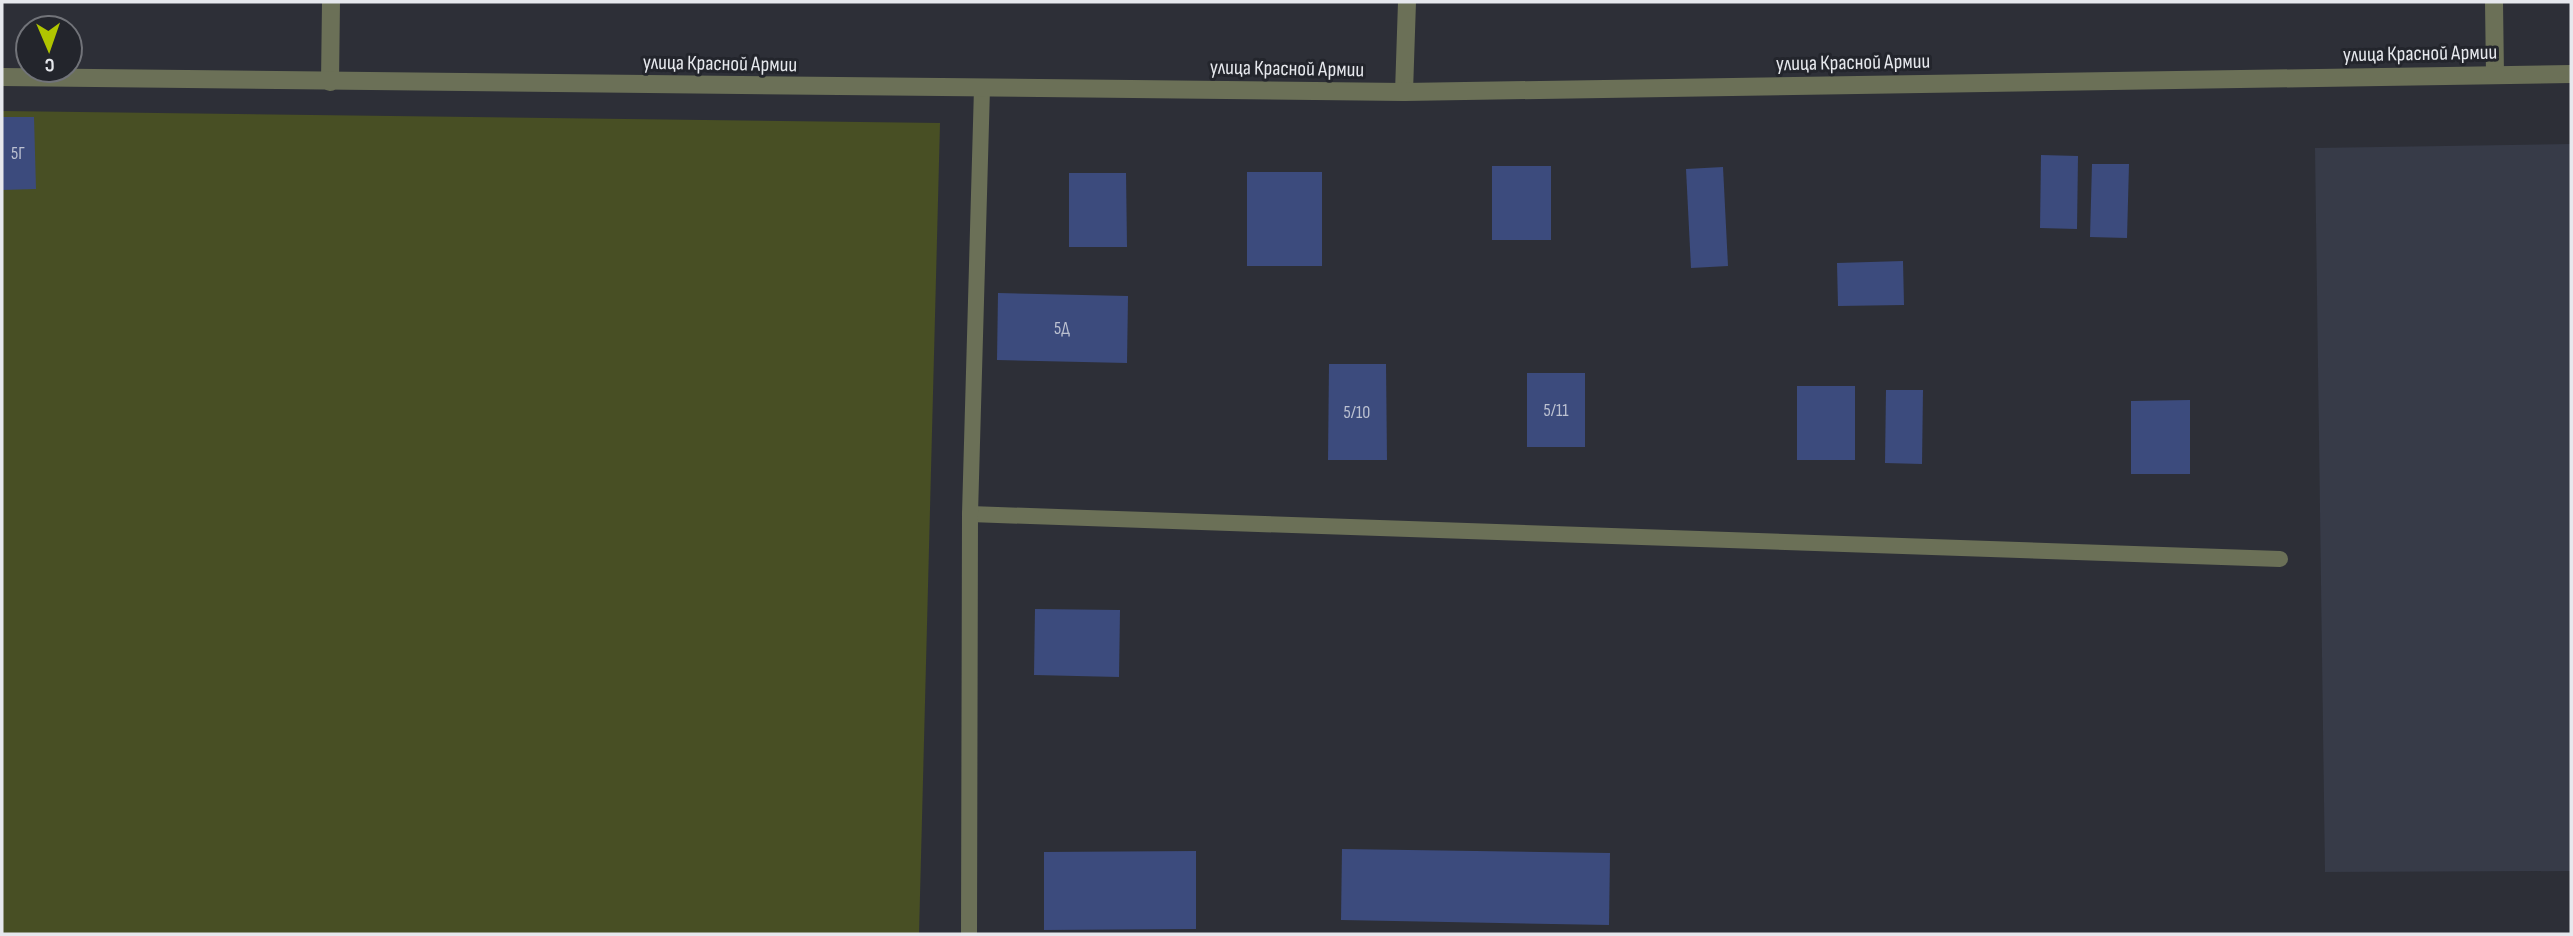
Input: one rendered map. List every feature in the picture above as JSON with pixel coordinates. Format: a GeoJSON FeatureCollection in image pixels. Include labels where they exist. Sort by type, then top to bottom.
{"type":"FeatureCollection","features":[{"type":"Feature","properties":{"kind":"street"},"geometry":{"type":"LineString","coordinates":[[330,82],[331,2]]}},
{"type":"Feature","properties":{"kind":"street"},"geometry":{"type":"LineString","coordinates":[[1404,92],[1407,2]]}},
{"type":"Feature","properties":{"kind":"street"},"geometry":{"type":"LineString","coordinates":[[2494,2],[2495,75]]}},
{"type":"Feature","properties":{"kind":"street","name":"улица Красной Армии"},"geometry":{"type":"LineString","coordinates":[[2,77],[1404,92],[2571,74]]}},
{"type":"Feature","properties":{"kind":"lane"},"geometry":{"type":"LineString","coordinates":[[970,934],[970,514],[982,88]]}},
{"type":"Feature","properties":{"kind":"lane"},"geometry":{"type":"LineString","coordinates":[[970,514],[2280,559]]}},
{"type":"Feature","properties":{"kind":"shaded area"},"geometry":{"type":"Polygon","coordinates":[[[2571,144],[2571,871],[2325,872],[2315,148],[2571,144]]]}},
{"type":"Feature","properties":{"kind":"green space"},"geometry":{"type":"Polygon","coordinates":[[[2,111],[940,123],[919,934],[2,934],[2,111]]]}},
{"type":"Feature","properties":{"kind":"building"},"geometry":{"type":"Polygon","coordinates":[[[2,117],[34,117],[36,189],[2,190],[2,117]]]}},
{"type":"Feature","properties":{"kind":"building"},"geometry":{"type":"Polygon","coordinates":[[[2041,155],[2078,156],[2077,229],[2040,228],[2041,155]]]}},
{"type":"Feature","properties":{"kind":"building"},"geometry":{"type":"Polygon","coordinates":[[[2092,164],[2129,164],[2127,238],[2090,237],[2092,164]]]}},
{"type":"Feature","properties":{"kind":"building"},"geometry":{"type":"Polygon","coordinates":[[[1492,166],[1551,166],[1551,240],[1492,240],[1492,166]]]}},
{"type":"Feature","properties":{"kind":"building"},"geometry":{"type":"Polygon","coordinates":[[[1723,167],[1728,266],[1691,268],[1686,169],[1723,167]]]}},
{"type":"Feature","properties":{"kind":"building"},"geometry":{"type":"Polygon","coordinates":[[[1247,172],[1322,172],[1322,266],[1247,266],[1247,172]]]}},
{"type":"Feature","properties":{"kind":"building"},"geometry":{"type":"Polygon","coordinates":[[[1069,173],[1126,173],[1127,247],[1069,247],[1069,173]]]}},
{"type":"Feature","properties":{"kind":"building"},"geometry":{"type":"Polygon","coordinates":[[[1903,261],[1904,305],[1838,306],[1837,263],[1903,261]]]}},
{"type":"Feature","properties":{"kind":"building"},"geometry":{"type":"Polygon","coordinates":[[[998,293],[1128,296],[1127,363],[997,360],[998,293]]]}},
{"type":"Feature","properties":{"kind":"building"},"geometry":{"type":"Polygon","coordinates":[[[1329,364],[1386,364],[1387,460],[1328,460],[1329,364]]]}},
{"type":"Feature","properties":{"kind":"building"},"geometry":{"type":"Polygon","coordinates":[[[1527,373],[1585,373],[1585,447],[1527,447],[1527,373]]]}},
{"type":"Feature","properties":{"kind":"building"},"geometry":{"type":"Polygon","coordinates":[[[1797,386],[1855,386],[1855,460],[1797,460],[1797,386]]]}},
{"type":"Feature","properties":{"kind":"building"},"geometry":{"type":"Polygon","coordinates":[[[1886,390],[1923,390],[1922,464],[1885,463],[1886,390]]]}},
{"type":"Feature","properties":{"kind":"building"},"geometry":{"type":"Polygon","coordinates":[[[2190,400],[2190,474],[2131,474],[2131,401],[2190,400]]]}},
{"type":"Feature","properties":{"kind":"building"},"geometry":{"type":"Polygon","coordinates":[[[1035,609],[1120,610],[1119,677],[1034,675],[1035,609]]]}},
{"type":"Feature","properties":{"kind":"building"},"geometry":{"type":"Polygon","coordinates":[[[1342,849],[1610,853],[1609,925],[1341,920],[1342,849]]]}},
{"type":"Feature","properties":{"kind":"building"},"geometry":{"type":"Polygon","coordinates":[[[1196,851],[1196,929],[1044,930],[1044,852],[1196,851]]]}}]}
